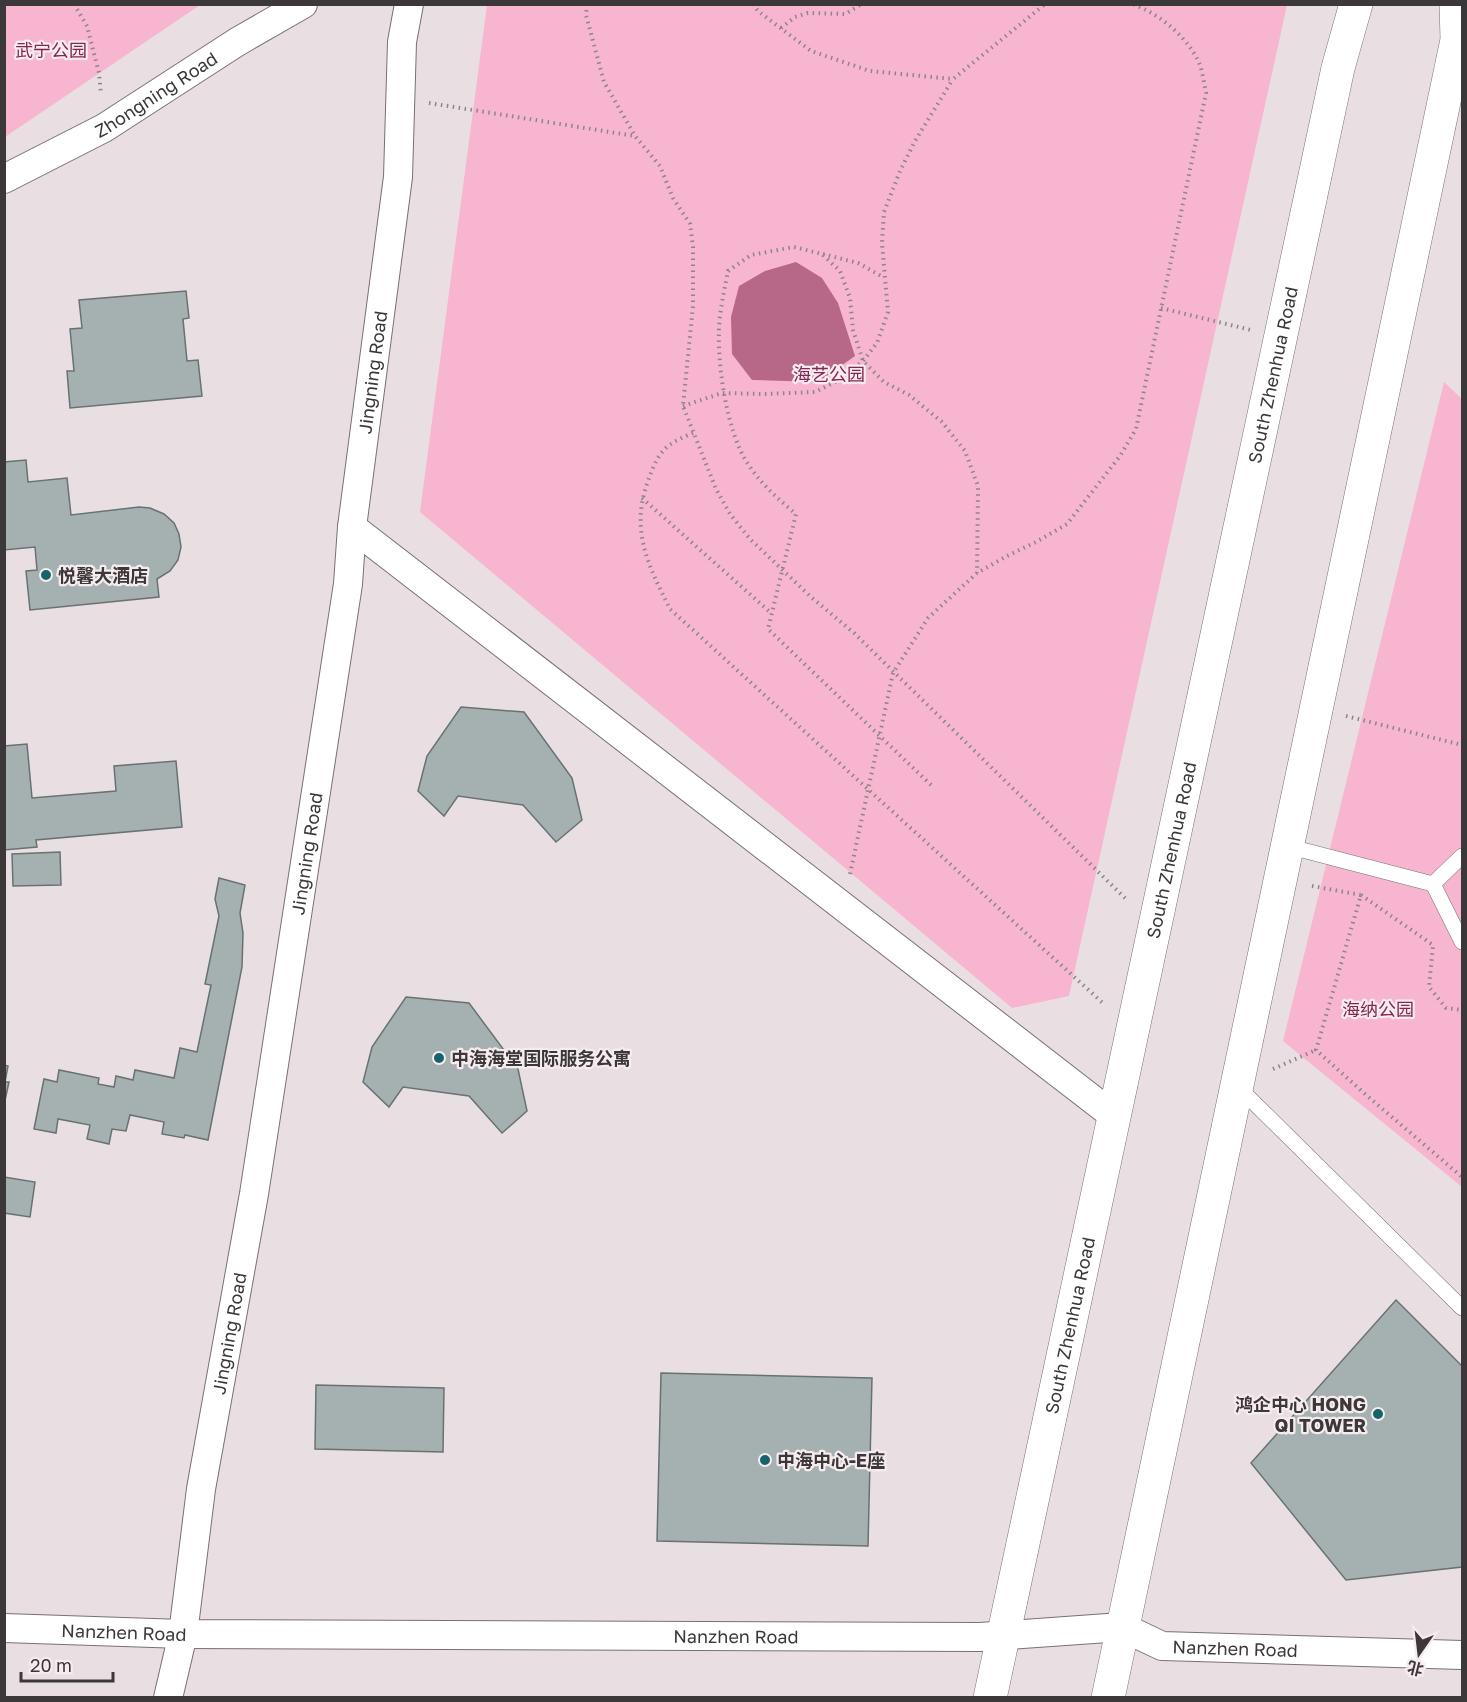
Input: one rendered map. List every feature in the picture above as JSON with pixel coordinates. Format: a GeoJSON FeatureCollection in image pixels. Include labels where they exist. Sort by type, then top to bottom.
{"type":"FeatureCollection","features":[{"type":"Feature","properties":{"kind":"main road","name":"South Zhenhua Road"},"geometry":{"type":"LineString","coordinates":[[990,1698],[1338,68],[1356,4]]}},
{"type":"Feature","properties":{"kind":"main road"},"geometry":{"type":"LineString","coordinates":[[1108,1698],[1457,40],[1456,4]]}},
{"type":"Feature","properties":{"kind":"street","name":"Zhongning Road"},"geometry":{"type":"LineString","coordinates":[[4,178],[104,128],[237,42],[303,4]]}},
{"type":"Feature","properties":{"kind":"street","name":"Jingning Road"},"geometry":{"type":"LineString","coordinates":[[168,1698],[183,1634],[201,1489],[254,1194],[346,595],[352,527],[398,177],[402,42],[409,4]]}},
{"type":"Feature","properties":{"kind":"street"},"geometry":{"type":"LineString","coordinates":[[352,527],[1114,1116]]}},
{"type":"Feature","properties":{"kind":"street","name":"Nanzhen Road"},"geometry":{"type":"LineString","coordinates":[[4,1628],[183,1634],[956,1637],[1122,1627],[1162,1646],[1462,1655]]}},
{"type":"Feature","properties":{"kind":"lane"},"geometry":{"type":"LineString","coordinates":[[1287,846],[1433,884],[1462,942]]}},
{"type":"Feature","properties":{"kind":"lane"},"geometry":{"type":"LineString","coordinates":[[1433,884],[1462,856]]}},
{"type":"Feature","properties":{"kind":"lane"},"geometry":{"type":"LineString","coordinates":[[1236,1085],[1462,1308]]}},
{"type":"Feature","properties":{"kind":"path"},"geometry":{"type":"LineString","coordinates":[[74,4],[87,26],[99,73],[104,128]]}},
{"type":"Feature","properties":{"kind":"path"},"geometry":{"type":"LineString","coordinates":[[587,4],[586,15],[604,81],[635,136],[660,166],[673,198],[690,224],[693,247],[693,306],[683,406],[716,489],[730,514],[750,538],[811,597],[854,633],[1155,928]]}},
{"type":"Feature","properties":{"kind":"path"},"geometry":{"type":"LineString","coordinates":[[753,4],[758,11],[811,51],[870,71],[952,79]]}},
{"type":"Feature","properties":{"kind":"path"},"geometry":{"type":"LineString","coordinates":[[781,28],[795,17],[808,13],[844,14],[862,4]]}},
{"type":"Feature","properties":{"kind":"path"},"geometry":{"type":"LineString","coordinates":[[843,907],[893,673],[928,618],[977,573],[1067,524],[1120,456],[1136,429],[1206,93],[1199,64],[1180,35],[1147,9],[1132,4]]}},
{"type":"Feature","properties":{"kind":"path"},"geometry":{"type":"LineString","coordinates":[[683,406],[723,393],[815,392],[841,379],[863,361],[877,343],[888,312],[882,243],[884,212],[915,141],[952,79],[1046,5]]}},
{"type":"Feature","properties":{"kind":"path"},"geometry":{"type":"LineString","coordinates":[[400,98],[635,136]]}},
{"type":"Feature","properties":{"kind":"path"},"geometry":{"type":"LineString","coordinates":[[884,278],[858,263],[794,247],[751,255],[728,271],[720,318],[723,393],[736,439],[747,463],[770,492],[796,514],[768,629],[931,784]]}},
{"type":"Feature","properties":{"kind":"path"},"geometry":{"type":"LineString","coordinates":[[822,254],[840,271],[850,298],[852,330],[863,361],[884,382],[909,395],[942,422],[965,451],[978,486],[977,573]]}},
{"type":"Feature","properties":{"kind":"path"},"geometry":{"type":"LineString","coordinates":[[1161,308],[1281,337]]}},
{"type":"Feature","properties":{"kind":"path"},"geometry":{"type":"LineString","coordinates":[[693,433],[666,447],[653,466],[642,498],[640,530],[649,566],[670,609],[1133,1030]]}},
{"type":"Feature","properties":{"kind":"path"},"geometry":{"type":"LineString","coordinates":[[642,498],[771,613]]}},
{"type":"Feature","properties":{"kind":"path"},"geometry":{"type":"LineString","coordinates":[[1316,709],[1462,745]]}},
{"type":"Feature","properties":{"kind":"path"},"geometry":{"type":"LineString","coordinates":[[1280,880],[1361,895],[1433,945],[1429,987],[1446,1008],[1462,1010]]}},
{"type":"Feature","properties":{"kind":"path"},"geometry":{"type":"LineString","coordinates":[[1316,1050],[1361,895]]}},
{"type":"Feature","properties":{"kind":"path"},"geometry":{"type":"LineString","coordinates":[[1236,1085],[1316,1050]]}},
{"type":"Feature","properties":{"kind":"path"},"geometry":{"type":"LineString","coordinates":[[1316,1050],[1462,1177]]}},
{"type":"Feature","properties":{"kind":"green space","name":"武宁公园"},"geometry":{"type":"Polygon","coordinates":[[[5,4],[200,4],[200,5],[5,137],[5,4]]]}},
{"type":"Feature","properties":{"kind":"green space","name":"海艺公园"},"geometry":{"type":"Polygon","coordinates":[[[487,5],[1287,5],[1069,996],[1012,1008],[420,512],[487,5]]]}},
{"type":"Feature","properties":{"kind":"green space","name":"海纳公园"},"geometry":{"type":"Polygon","coordinates":[[[1444,382],[1462,399],[1462,1187],[1283,1041],[1444,382]]]}},
{"type":"Feature","properties":{"kind":"shaded area"},"geometry":{"type":"Polygon","coordinates":[[[796,262],[822,278],[838,303],[855,356],[818,382],[752,380],[732,354],[731,317],[739,286],[765,271],[796,262]]]}},
{"type":"Feature","properties":{"kind":"building"},"geometry":{"type":"Polygon","coordinates":[[[186,291],[189,318],[183,319],[187,361],[198,360],[202,396],[70,408],[67,371],[74,371],[70,329],[82,328],[79,300],[186,291]]]}},
{"type":"Feature","properties":{"kind":"building"},"geometry":{"type":"Polygon","coordinates":[[[26,460],[28,482],[67,478],[71,515],[139,507],[150,508],[164,514],[174,523],[181,547],[178,560],[170,571],[157,579],[159,597],[30,610],[26,571],[37,570],[35,547],[4,550],[4,462],[26,460]]]}},
{"type":"Feature","properties":{"kind":"building"},"geometry":{"type":"Polygon","coordinates":[[[461,707],[524,712],[572,778],[582,820],[556,842],[523,805],[458,796],[444,816],[418,791],[427,756],[461,707]]]}},
{"type":"Feature","properties":{"kind":"building"},"geometry":{"type":"Polygon","coordinates":[[[27,744],[32,798],[116,791],[114,766],[176,761],[182,827],[36,840],[37,847],[4,850],[4,746],[27,744]]]}},
{"type":"Feature","properties":{"kind":"building"},"geometry":{"type":"Polygon","coordinates":[[[60,852],[61,885],[13,886],[12,854],[60,852]]]}},
{"type":"Feature","properties":{"kind":"building"},"geometry":{"type":"Polygon","coordinates":[[[219,878],[245,885],[240,913],[243,933],[242,967],[208,1140],[185,1135],[184,1138],[162,1134],[164,1122],[130,1115],[126,1131],[112,1129],[109,1144],[87,1139],[90,1125],[58,1119],[56,1133],[34,1129],[44,1079],[57,1082],[59,1070],[99,1078],[98,1084],[114,1087],[116,1076],[133,1080],[135,1070],[174,1078],[180,1048],[197,1052],[211,985],[205,984],[219,916],[215,899],[219,878]]]}},
{"type":"Feature","properties":{"kind":"building","name":"中海海堂国际服务公寓"},"geometry":{"type":"Polygon","coordinates":[[[406,997],[469,1003],[518,1069],[527,1111],[502,1133],[469,1096],[403,1087],[389,1107],[363,1082],[372,1047],[406,997]]]}},
{"type":"Feature","properties":{"kind":"building"},"geometry":{"type":"Polygon","coordinates":[[[4,1065],[8,1066],[5,1082],[9,1082],[4,1105],[4,1065]]]}},
{"type":"Feature","properties":{"kind":"building"},"geometry":{"type":"Polygon","coordinates":[[[4,1177],[35,1182],[30,1217],[4,1213],[4,1177]]]}},
{"type":"Feature","properties":{"kind":"building","name":"鸿企中心 HONG QI TOWER"},"geometry":{"type":"Polygon","coordinates":[[[1396,1300],[1462,1366],[1462,1567],[1346,1580],[1251,1463],[1396,1300]]]}},
{"type":"Feature","properties":{"kind":"building","name":"中海中心-E座"},"geometry":{"type":"Polygon","coordinates":[[[661,1373],[872,1378],[868,1546],[657,1541],[661,1373]]]}},
{"type":"Feature","properties":{"kind":"building"},"geometry":{"type":"Polygon","coordinates":[[[316,1385],[444,1388],[443,1452],[315,1449],[316,1385]]]}},
{"type":"Feature","properties":{"kind":"place","name":"悦馨大酒店"},"geometry":{"type":"Point","coordinates":[46,575]}},
{"type":"Feature","properties":{"kind":"place","name":"中海海堂国际服务公寓"},"geometry":{"type":"Point","coordinates":[439,1058]}},
{"type":"Feature","properties":{"kind":"place","name":"鸿企中心 HONG QI TOWER"},"geometry":{"type":"Point","coordinates":[1378,1414]}},
{"type":"Feature","properties":{"kind":"place","name":"中海中心-E座"},"geometry":{"type":"Point","coordinates":[765,1460]}}]}
